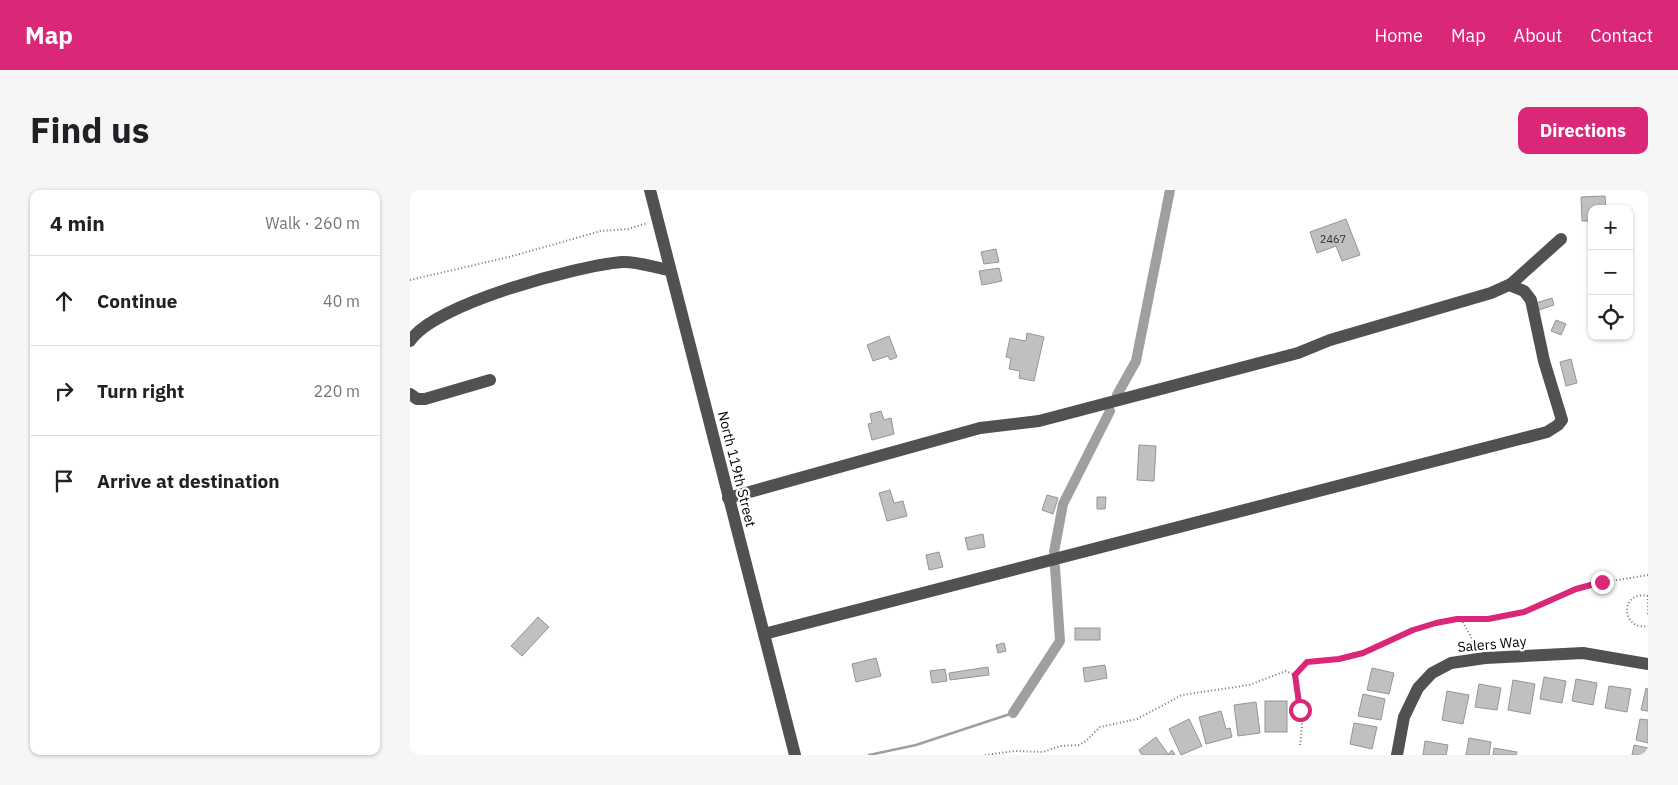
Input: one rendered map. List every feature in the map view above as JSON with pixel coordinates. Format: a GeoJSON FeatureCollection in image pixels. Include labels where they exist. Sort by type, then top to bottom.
{"type":"FeatureCollection","features":[{"type":"Feature","properties":{"kind":"street","name":"North 119th Street"},"geometry":{"type":"LineString","coordinates":[[650,190],[728,498],[796,755]]}},
{"type":"Feature","properties":{"kind":"street"},"geometry":{"type":"LineString","coordinates":[[728,498],[980,428],[1039,421],[1238,371],[1298,353],[1330,340],[1491,293],[1509,285],[1561,239]]}},
{"type":"Feature","properties":{"kind":"street"},"geometry":{"type":"LineString","coordinates":[[410,341],[424,326],[438,317],[547,277],[620,262],[670,270]]}},
{"type":"Feature","properties":{"kind":"street"},"geometry":{"type":"LineString","coordinates":[[764,634],[1547,432],[1562,420],[1544,361],[1531,300],[1524,292],[1509,285]]}},
{"type":"Feature","properties":{"kind":"street"},"geometry":{"type":"LineString","coordinates":[[410,394],[417,399],[438,397],[490,380]]}},
{"type":"Feature","properties":{"kind":"street","name":"Salers Way"},"geometry":{"type":"LineString","coordinates":[[1397,755],[1404,717],[1418,688],[1432,673],[1451,662],[1485,658],[1583,653],[1648,664]]}},
{"type":"Feature","properties":{"kind":"path"},"geometry":{"type":"LineString","coordinates":[[410,280],[485,264],[601,231],[628,229],[658,220]]}},
{"type":"Feature","properties":{"kind":"path"},"geometry":{"type":"LineString","coordinates":[[1295,675],[1307,662],[1339,659],[1363,653],[1413,630],[1461,619],[1478,620],[1512,615],[1533,609],[1562,594],[1587,585],[1648,575]]}},
{"type":"Feature","properties":{"kind":"path"},"geometry":{"type":"LineString","coordinates":[[1648,616],[1648,597],[1637,595],[1627,607],[1632,623],[1639,627],[1648,626]]}},
{"type":"Feature","properties":{"kind":"path"},"geometry":{"type":"LineString","coordinates":[[1461,619],[1471,637],[1473,648]]}},
{"type":"Feature","properties":{"kind":"path"},"geometry":{"type":"LineString","coordinates":[[986,755],[1015,751],[1043,752],[1060,746],[1079,745],[1086,741],[1100,727],[1137,718],[1182,695],[1249,685],[1290,671],[1295,675],[1302,726],[1300,745]]}},
{"type":"Feature","properties":{"kind":"building"},"geometry":{"type":"Polygon","coordinates":[[[1605,196],[1606,205],[1588,205],[1588,221],[1582,221],[1581,197],[1605,196]]]}},
{"type":"Feature","properties":{"kind":"building"},"geometry":{"type":"Polygon","coordinates":[[[1346,219],[1360,255],[1342,261],[1336,246],[1317,253],[1310,232],[1346,219]]]}},
{"type":"Feature","properties":{"kind":"building"},"geometry":{"type":"Polygon","coordinates":[[[996,249],[999,262],[984,264],[981,252],[996,249]]]}},
{"type":"Feature","properties":{"kind":"building"},"geometry":{"type":"Polygon","coordinates":[[[999,268],[1002,281],[982,285],[979,271],[999,268]]]}},
{"type":"Feature","properties":{"kind":"building"},"geometry":{"type":"Polygon","coordinates":[[[1552,298],[1554,305],[1539,310],[1536,303],[1552,298]]]}},
{"type":"Feature","properties":{"kind":"building"},"geometry":{"type":"Polygon","coordinates":[[[1556,320],[1566,324],[1561,335],[1551,331],[1556,320]]]}},
{"type":"Feature","properties":{"kind":"building"},"geometry":{"type":"Polygon","coordinates":[[[1027,333],[1044,337],[1034,381],[1019,378],[1020,371],[1009,369],[1011,358],[1006,357],[1010,338],[1026,341],[1027,333]]]}},
{"type":"Feature","properties":{"kind":"building"},"geometry":{"type":"Polygon","coordinates":[[[889,336],[897,357],[890,360],[888,356],[873,361],[867,345],[889,336]]]}},
{"type":"Feature","properties":{"kind":"building"},"geometry":{"type":"Polygon","coordinates":[[[1571,359],[1577,383],[1566,386],[1560,362],[1571,359]]]}},
{"type":"Feature","properties":{"kind":"building"},"geometry":{"type":"Polygon","coordinates":[[[881,411],[884,420],[891,418],[894,434],[872,440],[868,424],[872,423],[870,414],[881,411]]]}},
{"type":"Feature","properties":{"kind":"building"},"geometry":{"type":"Polygon","coordinates":[[[1139,445],[1156,446],[1154,481],[1137,480],[1139,445]]]}},
{"type":"Feature","properties":{"kind":"building"},"geometry":{"type":"Polygon","coordinates":[[[890,490],[894,503],[903,501],[907,516],[887,521],[879,493],[890,490]]]}},
{"type":"Feature","properties":{"kind":"building"},"geometry":{"type":"Polygon","coordinates":[[[1047,495],[1058,498],[1053,514],[1042,510],[1047,495]]]}},
{"type":"Feature","properties":{"kind":"building"},"geometry":{"type":"Polygon","coordinates":[[[1097,497],[1106,497],[1105,509],[1097,509],[1097,497]]]}},
{"type":"Feature","properties":{"kind":"building"},"geometry":{"type":"Polygon","coordinates":[[[983,534],[985,547],[968,550],[965,538],[983,534]]]}},
{"type":"Feature","properties":{"kind":"building"},"geometry":{"type":"Polygon","coordinates":[[[939,552],[943,567],[929,570],[926,555],[939,552]]]}},
{"type":"Feature","properties":{"kind":"building"},"geometry":{"type":"Polygon","coordinates":[[[538,617],[549,627],[522,656],[511,646],[538,617]]]}},
{"type":"Feature","properties":{"kind":"building"},"geometry":{"type":"Polygon","coordinates":[[[1075,628],[1100,628],[1100,640],[1075,640],[1075,628]]]}},
{"type":"Feature","properties":{"kind":"building"},"geometry":{"type":"Polygon","coordinates":[[[1004,643],[1006,651],[998,653],[996,645],[1004,643]]]}},
{"type":"Feature","properties":{"kind":"building"},"geometry":{"type":"Polygon","coordinates":[[[876,658],[881,676],[856,682],[852,664],[876,658]]]}},
{"type":"Feature","properties":{"kind":"building"},"geometry":{"type":"Polygon","coordinates":[[[1105,665],[1107,678],[1085,682],[1083,668],[1105,665]]]}},
{"type":"Feature","properties":{"kind":"building"},"geometry":{"type":"Polygon","coordinates":[[[988,667],[989,675],[950,680],[949,673],[988,667]]]}},
{"type":"Feature","properties":{"kind":"building"},"geometry":{"type":"Polygon","coordinates":[[[1372,668],[1394,673],[1389,694],[1367,690],[1372,668]]]}},
{"type":"Feature","properties":{"kind":"building"},"geometry":{"type":"Polygon","coordinates":[[[945,669],[947,681],[932,683],[930,671],[945,669]]]}},
{"type":"Feature","properties":{"kind":"building"},"geometry":{"type":"Polygon","coordinates":[[[1544,677],[1566,681],[1562,703],[1540,699],[1544,677]]]}},
{"type":"Feature","properties":{"kind":"building"},"geometry":{"type":"Polygon","coordinates":[[[1576,679],[1597,683],[1593,705],[1572,701],[1576,679]]]}},
{"type":"Feature","properties":{"kind":"building"},"geometry":{"type":"Polygon","coordinates":[[[1513,680],[1535,684],[1530,714],[1508,710],[1513,680]]]}},
{"type":"Feature","properties":{"kind":"building"},"geometry":{"type":"Polygon","coordinates":[[[1479,684],[1501,688],[1497,710],[1475,707],[1479,684]]]}},
{"type":"Feature","properties":{"kind":"building"},"geometry":{"type":"Polygon","coordinates":[[[1609,686],[1631,689],[1627,712],[1605,708],[1609,686]]]}},
{"type":"Feature","properties":{"kind":"building"},"geometry":{"type":"Polygon","coordinates":[[[1646,688],[1648,689],[1648,711],[1641,710],[1646,688]]]}},
{"type":"Feature","properties":{"kind":"building"},"geometry":{"type":"Polygon","coordinates":[[[1447,691],[1469,695],[1463,724],[1442,720],[1447,691]]]}},
{"type":"Feature","properties":{"kind":"building"},"geometry":{"type":"Polygon","coordinates":[[[1363,694],[1385,699],[1381,720],[1358,716],[1363,694]]]}},
{"type":"Feature","properties":{"kind":"building"},"geometry":{"type":"Polygon","coordinates":[[[1265,701],[1287,701],[1287,732],[1265,732],[1265,701]]]}},
{"type":"Feature","properties":{"kind":"building"},"geometry":{"type":"Polygon","coordinates":[[[1256,702],[1260,733],[1238,736],[1234,705],[1256,702]]]}},
{"type":"Feature","properties":{"kind":"building"},"geometry":{"type":"Polygon","coordinates":[[[1221,711],[1226,729],[1230,728],[1232,737],[1206,744],[1199,717],[1221,711]]]}},
{"type":"Feature","properties":{"kind":"building"},"geometry":{"type":"Polygon","coordinates":[[[1189,719],[1202,746],[1181,755],[1169,729],[1189,719]]]}},
{"type":"Feature","properties":{"kind":"building"},"geometry":{"type":"Polygon","coordinates":[[[1640,719],[1648,720],[1648,743],[1636,740],[1640,719]]]}},
{"type":"Feature","properties":{"kind":"building"},"geometry":{"type":"Polygon","coordinates":[[[1354,723],[1377,727],[1372,749],[1350,744],[1354,723]]]}},
{"type":"Feature","properties":{"kind":"building"},"geometry":{"type":"Polygon","coordinates":[[[1156,737],[1168,754],[1172,750],[1175,755],[1142,755],[1139,750],[1156,737]]]}},
{"type":"Feature","properties":{"kind":"building"},"geometry":{"type":"Polygon","coordinates":[[[1469,738],[1491,742],[1489,755],[1466,755],[1469,738]]]}},
{"type":"Feature","properties":{"kind":"building"},"geometry":{"type":"Polygon","coordinates":[[[1425,741],[1448,745],[1446,755],[1423,755],[1425,741]]]}},
{"type":"Feature","properties":{"kind":"building"},"geometry":{"type":"Polygon","coordinates":[[[1634,745],[1648,748],[1648,755],[1632,755],[1634,745]]]}},
{"type":"Feature","properties":{"kind":"building"},"geometry":{"type":"Polygon","coordinates":[[[1494,748],[1517,752],[1516,755],[1493,755],[1494,748]]]}},
{"type":"Feature","properties":{"kind":"waterway"},"geometry":{"type":"LineString","coordinates":[[1117,395],[1136,361],[1170,190]]}},
{"type":"Feature","properties":{"kind":"waterway"},"geometry":{"type":"LineString","coordinates":[[1054,552],[1063,504],[1110,411]]}},
{"type":"Feature","properties":{"kind":"waterway"},"geometry":{"type":"LineString","coordinates":[[1013,713],[1060,641],[1055,567]]}},
{"type":"Feature","properties":{"kind":"waterway"},"geometry":{"type":"LineString","coordinates":[[869,755],[916,745],[1013,713]]}},
{"type":"Feature","properties":{"kind":"route"},"geometry":{"type":"LineString","coordinates":[[1300,710],[1295,675],[1307,662],[1339,659],[1363,653],[1413,630],[1436,623],[1457,619],[1488,619],[1524,612],[1562,594],[1602,582]]}}]}
